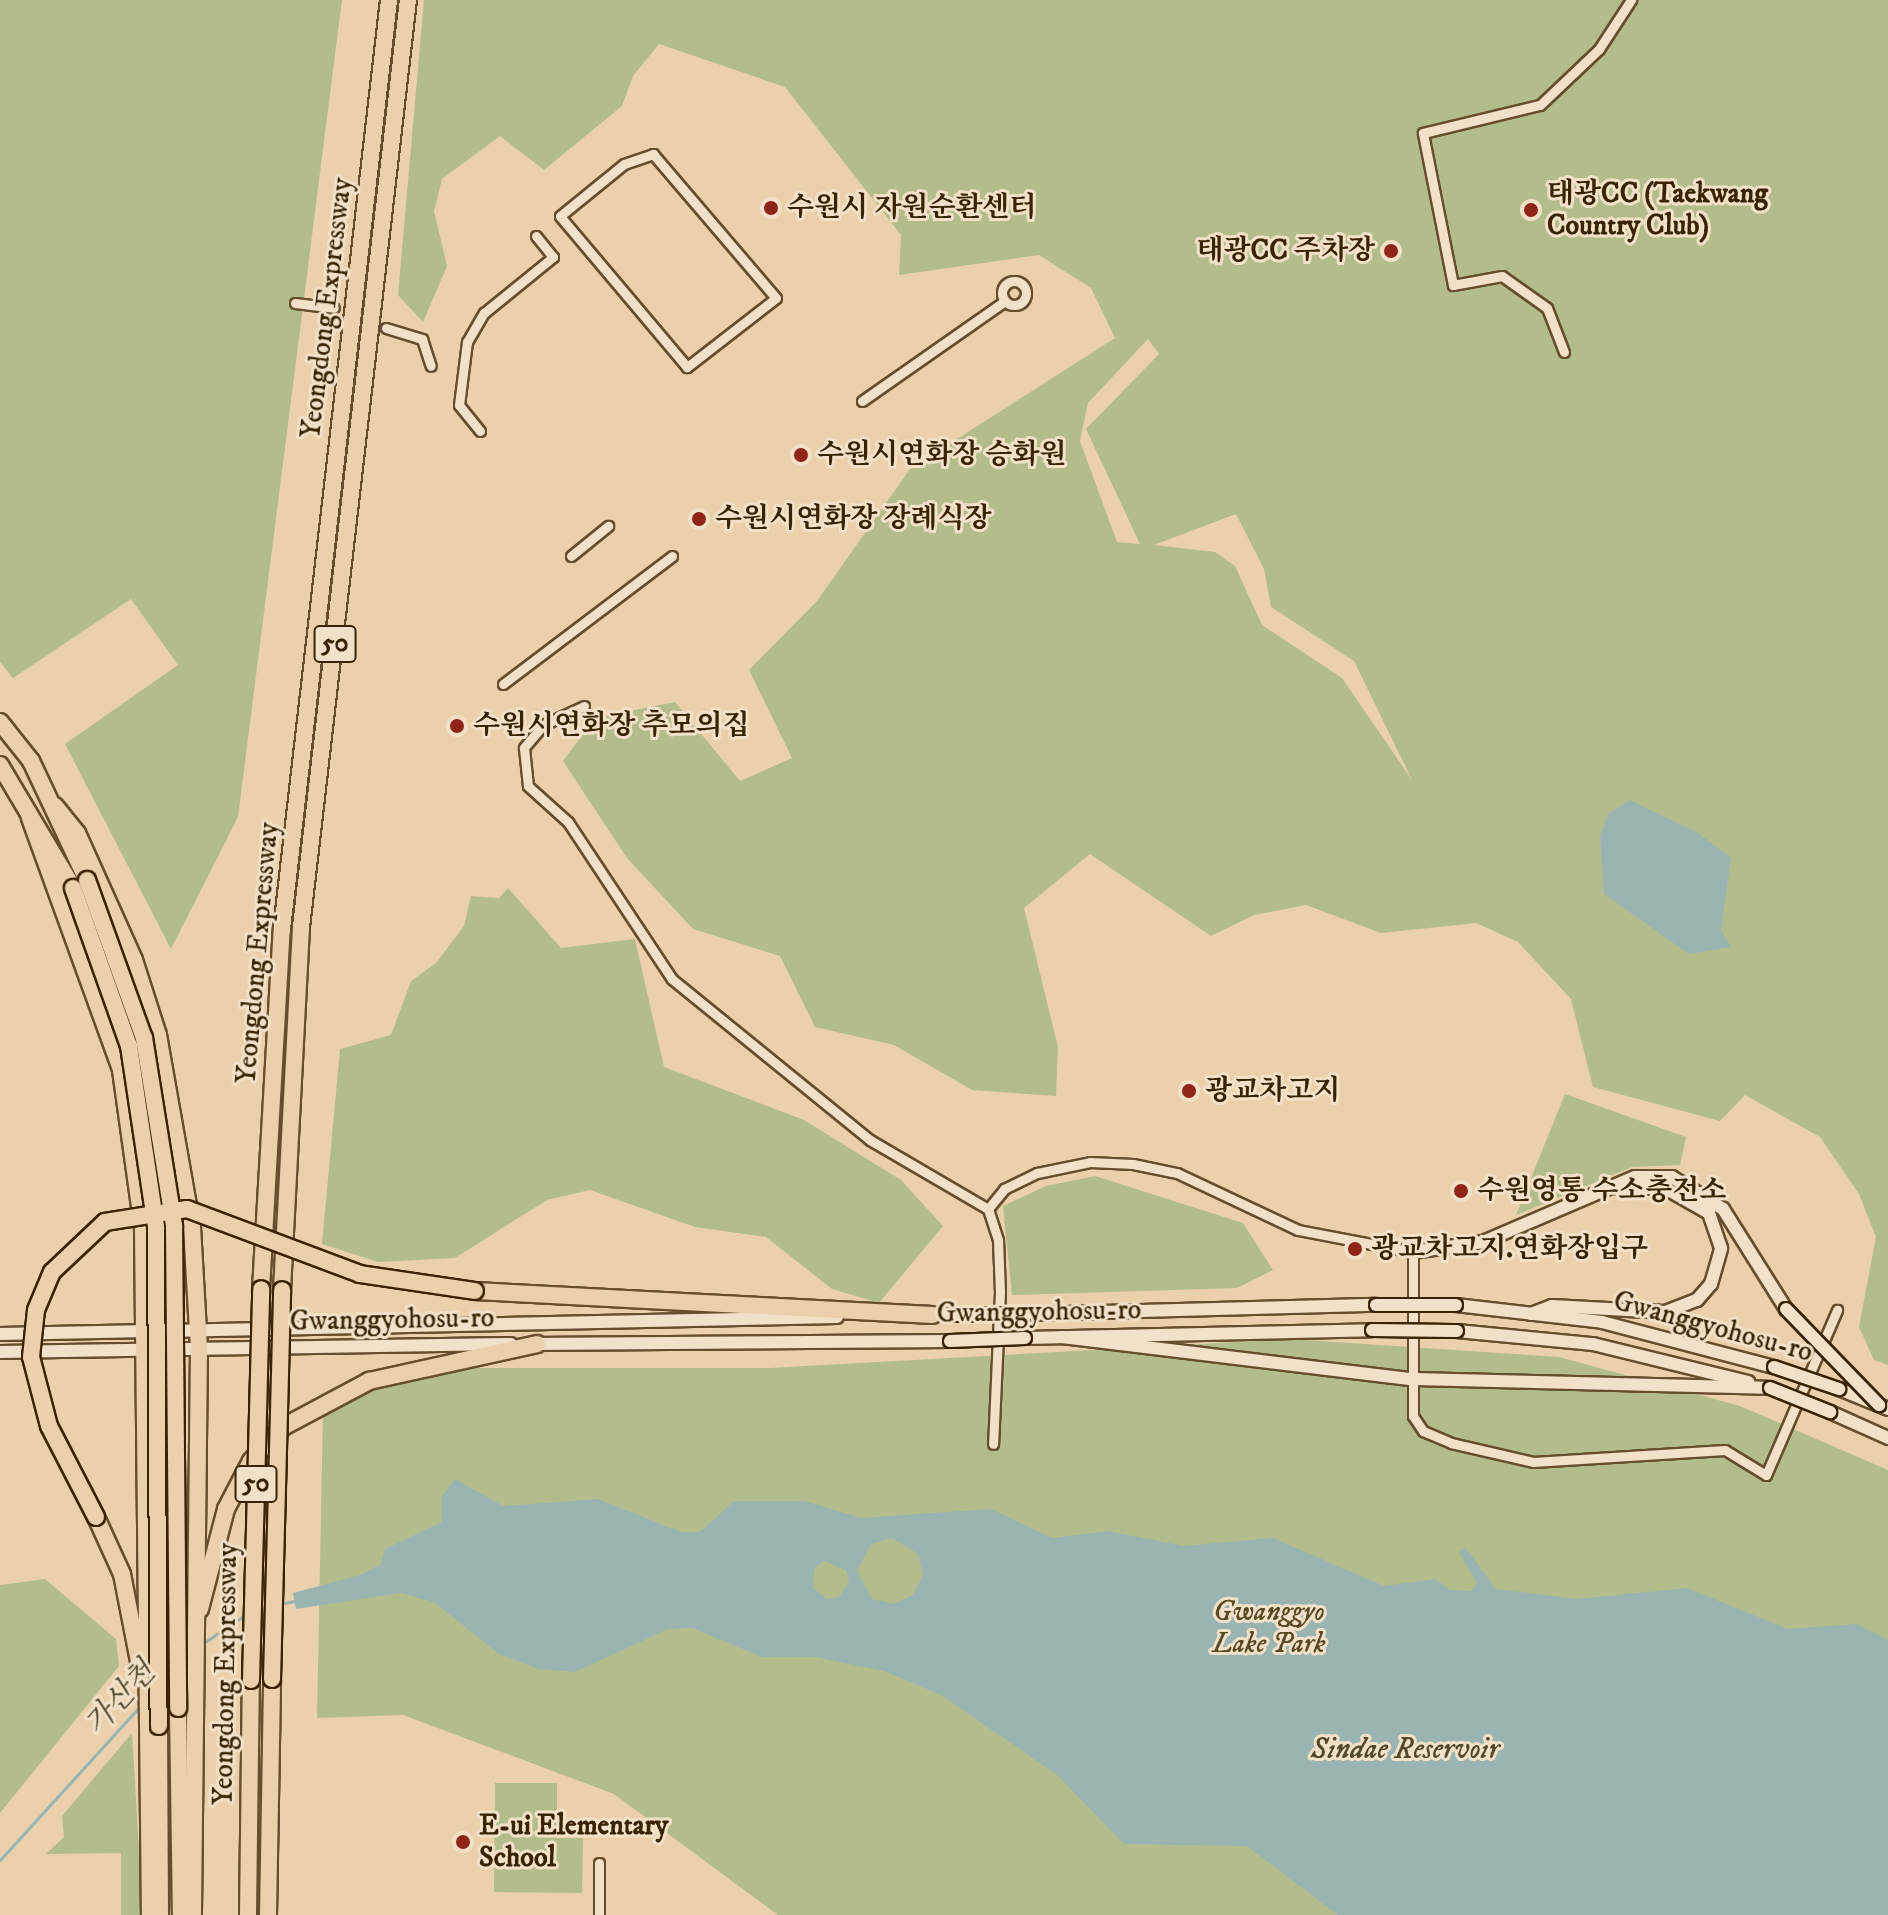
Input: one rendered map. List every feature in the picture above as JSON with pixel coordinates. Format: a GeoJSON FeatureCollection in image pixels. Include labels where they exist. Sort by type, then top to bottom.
{"type":"FeatureCollection","features":[{"type":"Feature","properties":{"kind":"highway","name":"Yeongdong Expressway"},"geometry":{"type":"LineString","coordinates":[[248,1915],[261,1289],[282,929],[389,0]]}},
{"type":"Feature","properties":{"kind":"highway","name":"Yeongdong Expressway"},"geometry":{"type":"LineString","coordinates":[[268,1915],[282,1290],[301,927],[408,0]]}},
{"type":"Feature","properties":{"kind":"highway"},"geometry":{"type":"LineString","coordinates":[[0,722],[97,875],[158,1035],[188,1199],[199,1330],[197,1604],[192,1694],[193,1915]]}},
{"type":"Feature","properties":{"kind":"highway"},"geometry":{"type":"LineString","coordinates":[[0,765],[30,818],[80,884],[144,1038],[174,1226],[181,1915]]}},
{"type":"Feature","properties":{"kind":"highway"},"geometry":{"type":"LineString","coordinates":[[55,806],[129,1046],[156,1227],[160,1915]]}},
{"type":"Feature","properties":{"kind":"highway"},"geometry":{"type":"LineString","coordinates":[[30,818],[121,1070],[143,1229],[143,1652],[150,1915]]}},
{"type":"Feature","properties":{"kind":"highway"},"geometry":{"type":"LineString","coordinates":[[143,1652],[122,1574],[49,1426],[31,1357],[36,1310],[52,1272],[105,1222],[187,1209],[360,1274],[475,1291],[940,1315]]}},
{"type":"Feature","properties":{"kind":"highway"},"geometry":{"type":"LineString","coordinates":[[197,1604],[226,1509],[251,1461],[283,1427],[369,1381],[537,1344]]}},
{"type":"Feature","properties":{"kind":"main road"},"geometry":{"type":"LineString","coordinates":[[1413,1252],[1483,1242],[1612,1188],[1655,1175],[1697,1187],[1723,1209],[1786,1309],[1884,1407]]}},
{"type":"Feature","properties":{"kind":"main road"},"geometry":{"type":"LineString","coordinates":[[1531,1314],[1552,1306],[1665,1312],[1697,1300],[1711,1284],[1721,1248],[1709,1213],[1665,1188],[1612,1188]]}},
{"type":"Feature","properties":{"kind":"main road","name":"Gwanggyohosu-ro"},"geometry":{"type":"LineString","coordinates":[[0,1334],[1456,1305],[1662,1335],[1774,1367],[1884,1407]]}},
{"type":"Feature","properties":{"kind":"main road","name":"Gwanggyohosu-ro"},"geometry":{"type":"LineString","coordinates":[[0,1352],[950,1341],[1372,1330],[1457,1331],[1593,1344],[1770,1388],[1888,1438]]}},
{"type":"Feature","properties":{"kind":"main road"},"geometry":{"type":"LineString","coordinates":[[1062,1337],[1411,1379],[1770,1388]]}},
{"type":"Feature","properties":{"kind":"street"},"geometry":{"type":"LineString","coordinates":[[1564,352],[1547,308],[1502,276],[1453,285],[1423,133],[1540,105],[1599,49],[1631,0]]}},
{"type":"Feature","properties":{"kind":"street"},"geometry":{"type":"LineString","coordinates":[[653,154],[776,298],[687,367],[560,216],[624,164],[653,154]]}},
{"type":"Feature","properties":{"kind":"street"},"geometry":{"type":"LineString","coordinates":[[480,431],[459,405],[467,342],[484,313],[553,257],[536,236]]}},
{"type":"Feature","properties":{"kind":"street"},"geometry":{"type":"LineString","coordinates":[[862,401],[1005,301]]}},
{"type":"Feature","properties":{"kind":"street"},"geometry":{"type":"LineString","coordinates":[[295,303],[334,308]]}},
{"type":"Feature","properties":{"kind":"street"},"geometry":{"type":"LineString","coordinates":[[386,328],[422,339],[431,366]]}},
{"type":"Feature","properties":{"kind":"street"},"geometry":{"type":"LineString","coordinates":[[571,556],[608,526]]}},
{"type":"Feature","properties":{"kind":"street"},"geometry":{"type":"LineString","coordinates":[[503,684],[672,556]]}},
{"type":"Feature","properties":{"kind":"street"},"geometry":{"type":"LineString","coordinates":[[584,706],[543,725],[524,748],[528,786],[568,822],[672,979],[847,1123],[988,1209],[998,1240],[1000,1292],[993,1444]]}},
{"type":"Feature","properties":{"kind":"street"},"geometry":{"type":"LineString","coordinates":[[988,1209],[1004,1189],[1037,1173],[1090,1162],[1133,1164],[1177,1173],[1298,1230],[1413,1252],[1413,1416],[1423,1431],[1451,1443],[1533,1462],[1725,1450],[1766,1475],[1837,1310]]}},
{"type":"Feature","properties":{"kind":"street"},"geometry":{"type":"LineString","coordinates":[[599,1863],[599,1915]]}},
{"type":"Feature","properties":{"kind":"green space"},"geometry":{"type":"Polygon","coordinates":[[[0,0],[342,0],[238,817],[171,949],[65,744],[178,665],[131,599],[13,678],[0,662],[0,0]]]}},
{"type":"Feature","properties":{"kind":"green space"},"geometry":{"type":"Polygon","coordinates":[[[424,0],[1888,0],[1888,1365],[1874,1360],[1859,1327],[1876,1237],[1859,1194],[1820,1137],[1745,1095],[1720,1121],[1593,1087],[1571,999],[1518,942],[1476,923],[1381,933],[1306,905],[1254,915],[1211,936],[1090,854],[1024,908],[1058,1047],[1056,1096],[972,1090],[894,1045],[815,1027],[780,956],[693,929],[627,858],[563,761],[595,718],[675,702],[740,781],[792,758],[749,670],[817,601],[910,469],[1115,338],[1091,288],[1039,255],[899,275],[901,235],[785,87],[659,44],[633,76],[622,106],[544,170],[500,136],[442,179],[434,211],[447,266],[423,322],[398,295],[424,0]],[[1148,339],[1088,403],[1080,441],[1117,542],[1140,544],[1086,429],[1159,354],[1148,339]],[[1236,514],[1154,545],[1215,552],[1235,566],[1262,625],[1342,678],[1412,780],[1354,661],[1271,607],[1264,569],[1236,514]]]}},
{"type":"Feature","properties":{"kind":"green space"},"geometry":{"type":"Polygon","coordinates":[[[508,888],[561,948],[635,939],[664,1067],[804,1120],[901,1180],[943,1226],[879,1303],[832,1289],[766,1237],[695,1227],[590,1190],[547,1200],[455,1258],[378,1262],[322,1244],[340,1049],[391,1035],[411,981],[436,963],[464,926],[471,896],[499,898],[508,888]]]}},
{"type":"Feature","properties":{"kind":"green space"},"geometry":{"type":"Polygon","coordinates":[[[1565,1094],[1686,1137],[1680,1165],[1632,1167],[1516,1215],[1565,1094]]]}},
{"type":"Feature","properties":{"kind":"green space"},"geometry":{"type":"Polygon","coordinates":[[[1095,1176],[1243,1223],[1273,1270],[1237,1288],[1012,1295],[1003,1206],[1046,1186],[1095,1176]]]}},
{"type":"Feature","properties":{"kind":"green space","name":"Gwanggyo Lake Park"},"geometry":{"type":"Polygon","coordinates":[[[1290,1339],[1559,1357],[1740,1406],[1888,1470],[1888,1915],[778,1915],[614,1794],[403,1715],[317,1718],[323,1410],[367,1388],[451,1368],[770,1368],[1290,1339]]]}},
{"type":"Feature","properties":{"kind":"green space"},"geometry":{"type":"Polygon","coordinates":[[[45,1579],[116,1639],[119,1666],[0,1813],[0,1585],[45,1579]]]}},
{"type":"Feature","properties":{"kind":"green space"},"geometry":{"type":"Polygon","coordinates":[[[132,1733],[143,1915],[121,1915],[121,1853],[46,1854],[64,1837],[62,1816],[132,1733]]]}},
{"type":"Feature","properties":{"kind":"green space"},"geometry":{"type":"Polygon","coordinates":[[[495,1783],[557,1783],[557,1838],[583,1838],[582,1893],[494,1892],[495,1783]]]}},
{"type":"Feature","properties":{"kind":"water"},"geometry":{"type":"Polygon","coordinates":[[[1630,800],[1698,833],[1731,858],[1721,930],[1731,947],[1689,954],[1604,894],[1600,836],[1608,814],[1630,800]]]}},
{"type":"Feature","properties":{"kind":"water","name":"Sindae Reservoir"},"geometry":{"type":"Polygon","coordinates":[[[455,1479],[503,1506],[598,1499],[681,1532],[700,1532],[734,1501],[804,1501],[861,1518],[991,1509],[1052,1538],[1108,1531],[1184,1546],[1273,1538],[1384,1586],[1436,1579],[1450,1590],[1471,1591],[1477,1583],[1459,1552],[1465,1547],[1496,1589],[1577,1599],[1687,1588],[1788,1629],[1856,1624],[1888,1640],[1888,1915],[1338,1915],[1247,1846],[1124,1844],[1056,1774],[941,1695],[884,1671],[815,1657],[762,1657],[692,1628],[668,1629],[575,1672],[539,1669],[499,1654],[434,1602],[401,1593],[296,1609],[293,1593],[360,1575],[381,1564],[385,1549],[442,1522],[442,1496],[455,1479]],[[892,1538],[871,1544],[857,1571],[872,1599],[893,1604],[913,1595],[923,1575],[918,1554],[892,1538]],[[824,1561],[814,1569],[813,1588],[827,1599],[839,1597],[849,1582],[846,1570],[824,1561]]]}},
{"type":"Feature","properties":{"kind":"waterway","name":"가산천"},"geometry":{"type":"LineString","coordinates":[[278,1604],[295,1601]]}},
{"type":"Feature","properties":{"kind":"waterway","name":"가산천"},"geometry":{"type":"LineString","coordinates":[[202,1644],[248,1613]]}},
{"type":"Feature","properties":{"kind":"waterway","name":"가산천"},"geometry":{"type":"LineString","coordinates":[[0,1860],[143,1703]]}},
{"type":"Feature","properties":{"kind":"place","name":"수원시 자원순환센터"},"geometry":{"type":"Point","coordinates":[771,208]}},
{"type":"Feature","properties":{"kind":"place","name":"태광CC (Taekwang Country Club)"},"geometry":{"type":"Point","coordinates":[1531,210]}},
{"type":"Feature","properties":{"kind":"place","name":"태광CC 주차장"},"geometry":{"type":"Point","coordinates":[1391,251]}},
{"type":"Feature","properties":{"kind":"place","name":"수원시연화장 승화원"},"geometry":{"type":"Point","coordinates":[801,455]}},
{"type":"Feature","properties":{"kind":"place","name":"수원시연화장 장례식장"},"geometry":{"type":"Point","coordinates":[699,519]}},
{"type":"Feature","properties":{"kind":"place","name":"수원시연화장 추모의집"},"geometry":{"type":"Point","coordinates":[457,726]}},
{"type":"Feature","properties":{"kind":"place","name":"광교차고지"},"geometry":{"type":"Point","coordinates":[1189,1091]}},
{"type":"Feature","properties":{"kind":"place","name":"수원영통 수소충전소"},"geometry":{"type":"Point","coordinates":[1461,1191]}},
{"type":"Feature","properties":{"kind":"place","name":"광교차고지.연화장입구"},"geometry":{"type":"Point","coordinates":[1355,1249]}},
{"type":"Feature","properties":{"kind":"place","name":"E-ui Elementary School"},"geometry":{"type":"Point","coordinates":[463,1842]}}]}
